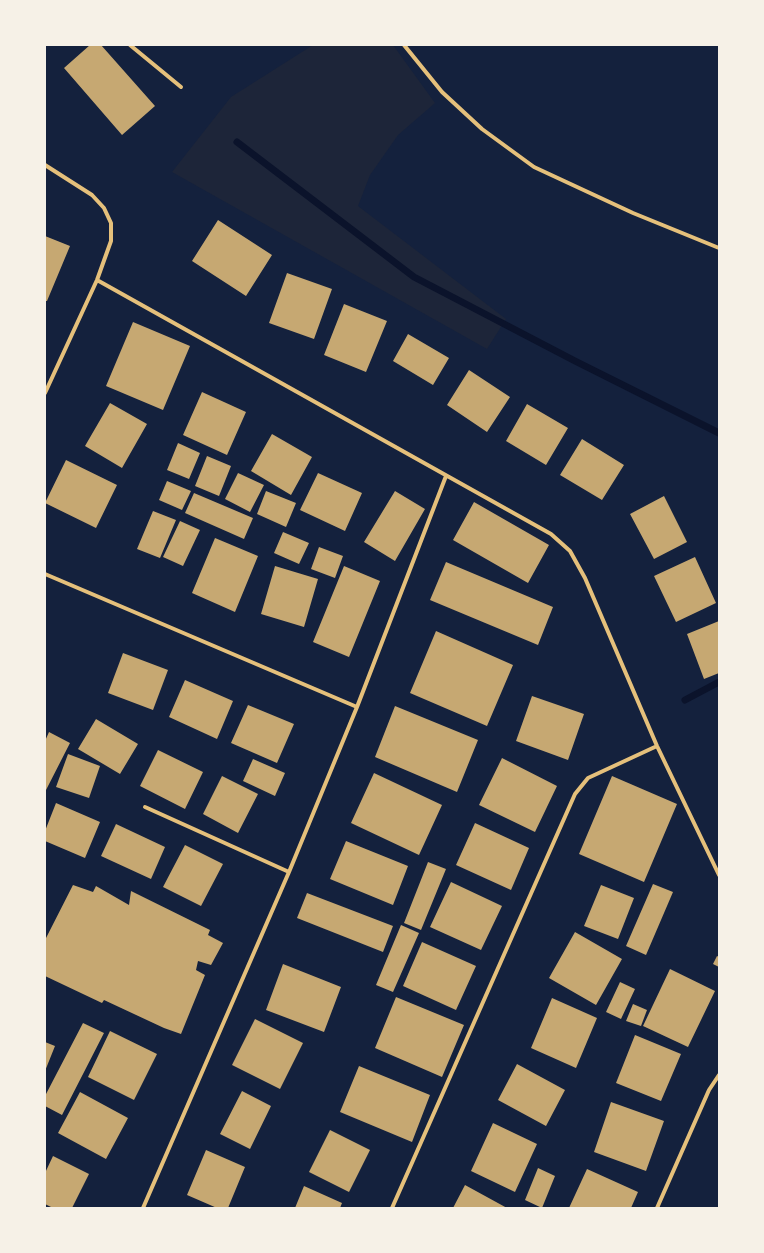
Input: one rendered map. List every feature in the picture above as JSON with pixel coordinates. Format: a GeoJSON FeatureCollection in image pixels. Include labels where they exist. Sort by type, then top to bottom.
{"type":"FeatureCollection","features":[{"type":"Feature","properties":{"kind":"street"},"geometry":{"type":"LineString","coordinates":[[130,45],[181,87]]}},
{"type":"Feature","properties":{"kind":"street"},"geometry":{"type":"LineString","coordinates":[[404,45],[442,92],[482,129],[534,167],[633,213],[719,248]]}},
{"type":"Feature","properties":{"kind":"street"},"geometry":{"type":"LineString","coordinates":[[45,165],[92,195],[104,208],[111,223],[112,241],[97,280],[45,393]]}},
{"type":"Feature","properties":{"kind":"street"},"geometry":{"type":"LineString","coordinates":[[97,280],[551,534],[570,551],[585,578],[657,746],[719,875]]}},
{"type":"Feature","properties":{"kind":"street"},"geometry":{"type":"LineString","coordinates":[[143,1208],[289,872],[356,707],[446,476]]}},
{"type":"Feature","properties":{"kind":"street"},"geometry":{"type":"LineString","coordinates":[[45,574],[356,707]]}},
{"type":"Feature","properties":{"kind":"street"},"geometry":{"type":"LineString","coordinates":[[392,1208],[575,794],[588,778],[657,746]]}},
{"type":"Feature","properties":{"kind":"street"},"geometry":{"type":"LineString","coordinates":[[145,807],[289,872]]}},
{"type":"Feature","properties":{"kind":"street"},"geometry":{"type":"LineString","coordinates":[[657,1208],[709,1090],[719,1075]]}},
{"type":"Feature","properties":{"kind":"shaded area"},"geometry":{"type":"Polygon","coordinates":[[[313,45],[393,45],[435,103],[398,135],[370,175],[358,206],[506,319],[487,349],[172,172],[231,97],[313,45]]]}},
{"type":"Feature","properties":{"kind":"building"},"geometry":{"type":"Polygon","coordinates":[[[90,45],[101,45],[155,106],[122,135],[64,68],[90,45]]]}},
{"type":"Feature","properties":{"kind":"building"},"geometry":{"type":"Polygon","coordinates":[[[218,220],[272,255],[246,296],[192,261],[218,220]]]}},
{"type":"Feature","properties":{"kind":"building"},"geometry":{"type":"Polygon","coordinates":[[[45,236],[70,246],[47,301],[45,301],[45,236]]]}},
{"type":"Feature","properties":{"kind":"building"},"geometry":{"type":"Polygon","coordinates":[[[287,273],[332,289],[314,339],[269,323],[287,273]]]}},
{"type":"Feature","properties":{"kind":"building"},"geometry":{"type":"Polygon","coordinates":[[[344,304],[387,321],[366,372],[324,355],[344,304]]]}},
{"type":"Feature","properties":{"kind":"building"},"geometry":{"type":"Polygon","coordinates":[[[133,322],[190,346],[163,410],[106,386],[133,322]]]}},
{"type":"Feature","properties":{"kind":"building"},"geometry":{"type":"Polygon","coordinates":[[[408,334],[449,358],[433,385],[393,361],[408,334]]]}},
{"type":"Feature","properties":{"kind":"building"},"geometry":{"type":"Polygon","coordinates":[[[469,370],[510,397],[487,432],[447,405],[469,370]]]}},
{"type":"Feature","properties":{"kind":"building"},"geometry":{"type":"Polygon","coordinates":[[[202,392],[246,412],[227,455],[183,435],[202,392]]]}},
{"type":"Feature","properties":{"kind":"building"},"geometry":{"type":"Polygon","coordinates":[[[110,403],[147,424],[122,468],[85,446],[110,403]]]}},
{"type":"Feature","properties":{"kind":"building"},"geometry":{"type":"Polygon","coordinates":[[[527,404],[568,428],[546,465],[506,441],[527,404]]]}},
{"type":"Feature","properties":{"kind":"building"},"geometry":{"type":"Polygon","coordinates":[[[272,434],[312,457],[291,495],[251,471],[272,434]]]}},
{"type":"Feature","properties":{"kind":"building"},"geometry":{"type":"Polygon","coordinates":[[[582,439],[624,465],[602,500],[560,475],[582,439]]]}},
{"type":"Feature","properties":{"kind":"building"},"geometry":{"type":"Polygon","coordinates":[[[178,443],[200,453],[189,479],[167,470],[178,443]]]}},
{"type":"Feature","properties":{"kind":"building"},"geometry":{"type":"Polygon","coordinates":[[[207,456],[231,466],[219,496],[195,486],[207,456]]]}},
{"type":"Feature","properties":{"kind":"building"},"geometry":{"type":"Polygon","coordinates":[[[66,460],[117,485],[96,528],[45,503],[66,460]]]}},
{"type":"Feature","properties":{"kind":"building"},"geometry":{"type":"Polygon","coordinates":[[[238,473],[264,485],[250,512],[225,499],[238,473]]]}},
{"type":"Feature","properties":{"kind":"building"},"geometry":{"type":"Polygon","coordinates":[[[318,473],[362,493],[345,531],[300,510],[318,473]]]}},
{"type":"Feature","properties":{"kind":"building"},"geometry":{"type":"Polygon","coordinates":[[[167,481],[191,491],[182,510],[159,500],[167,481]]]}},
{"type":"Feature","properties":{"kind":"building"},"geometry":{"type":"Polygon","coordinates":[[[266,491],[296,503],[286,527],[257,514],[266,491]]]}},
{"type":"Feature","properties":{"kind":"building"},"geometry":{"type":"Polygon","coordinates":[[[395,491],[425,509],[395,561],[364,542],[395,491]]]}},
{"type":"Feature","properties":{"kind":"building"},"geometry":{"type":"Polygon","coordinates":[[[194,493],[253,518],[244,539],[185,513],[194,493]]]}},
{"type":"Feature","properties":{"kind":"building"},"geometry":{"type":"Polygon","coordinates":[[[664,496],[687,542],[654,559],[630,514],[664,496]]]}},
{"type":"Feature","properties":{"kind":"building"},"geometry":{"type":"Polygon","coordinates":[[[474,502],[549,545],[528,583],[453,540],[474,502]]]}},
{"type":"Feature","properties":{"kind":"building"},"geometry":{"type":"Polygon","coordinates":[[[153,511],[176,520],[160,558],[137,549],[153,511]]]}},
{"type":"Feature","properties":{"kind":"building"},"geometry":{"type":"Polygon","coordinates":[[[180,521],[200,530],[183,566],[163,557],[180,521]]]}},
{"type":"Feature","properties":{"kind":"building"},"geometry":{"type":"Polygon","coordinates":[[[283,532],[309,543],[299,564],[274,553],[283,532]]]}},
{"type":"Feature","properties":{"kind":"building"},"geometry":{"type":"Polygon","coordinates":[[[215,538],[258,556],[235,612],[192,593],[215,538]]]}},
{"type":"Feature","properties":{"kind":"building"},"geometry":{"type":"Polygon","coordinates":[[[319,547],[343,556],[335,578],[311,569],[319,547]]]}},
{"type":"Feature","properties":{"kind":"building"},"geometry":{"type":"Polygon","coordinates":[[[695,557],[716,603],[676,622],[654,576],[695,557]]]}},
{"type":"Feature","properties":{"kind":"building"},"geometry":{"type":"Polygon","coordinates":[[[446,562],[553,607],[538,645],[430,600],[446,562]]]}},
{"type":"Feature","properties":{"kind":"building"},"geometry":{"type":"Polygon","coordinates":[[[275,566],[318,579],[304,627],[261,614],[275,566]]]}},
{"type":"Feature","properties":{"kind":"building"},"geometry":{"type":"Polygon","coordinates":[[[344,566],[380,581],[349,657],[313,642],[344,566]]]}},
{"type":"Feature","properties":{"kind":"building"},"geometry":{"type":"Polygon","coordinates":[[[719,621],[719,673],[704,679],[687,634],[719,621]]]}},
{"type":"Feature","properties":{"kind":"building"},"geometry":{"type":"Polygon","coordinates":[[[436,631],[513,665],[487,726],[410,693],[436,631]]]}},
{"type":"Feature","properties":{"kind":"building"},"geometry":{"type":"Polygon","coordinates":[[[123,653],[168,670],[153,710],[108,693],[123,653]]]}},
{"type":"Feature","properties":{"kind":"building"},"geometry":{"type":"Polygon","coordinates":[[[185,680],[233,701],[217,739],[169,717],[185,680]]]}},
{"type":"Feature","properties":{"kind":"building"},"geometry":{"type":"Polygon","coordinates":[[[532,696],[584,714],[568,760],[516,741],[532,696]]]}},
{"type":"Feature","properties":{"kind":"building"},"geometry":{"type":"Polygon","coordinates":[[[248,705],[294,724],[277,763],[231,743],[248,705]]]}},
{"type":"Feature","properties":{"kind":"building"},"geometry":{"type":"Polygon","coordinates":[[[395,706],[478,740],[457,792],[375,757],[395,706]]]}},
{"type":"Feature","properties":{"kind":"building"},"geometry":{"type":"Polygon","coordinates":[[[96,719],[138,744],[120,774],[78,749],[96,719]]]}},
{"type":"Feature","properties":{"kind":"building"},"geometry":{"type":"Polygon","coordinates":[[[49,732],[70,743],[45,792],[45,741],[49,732]]]}},
{"type":"Feature","properties":{"kind":"building"},"geometry":{"type":"Polygon","coordinates":[[[158,750],[203,772],[185,809],[140,786],[158,750]]]}},
{"type":"Feature","properties":{"kind":"building"},"geometry":{"type":"Polygon","coordinates":[[[68,754],[100,766],[89,798],[56,787],[68,754]]]}},
{"type":"Feature","properties":{"kind":"building"},"geometry":{"type":"Polygon","coordinates":[[[502,758],[557,786],[535,832],[479,805],[502,758]]]}},
{"type":"Feature","properties":{"kind":"building"},"geometry":{"type":"Polygon","coordinates":[[[253,759],[285,773],[275,796],[243,781],[253,759]]]}},
{"type":"Feature","properties":{"kind":"building"},"geometry":{"type":"Polygon","coordinates":[[[374,773],[442,805],[419,855],[351,823],[374,773]]]}},
{"type":"Feature","properties":{"kind":"building"},"geometry":{"type":"Polygon","coordinates":[[[222,776],[258,794],[238,833],[203,814],[222,776]]]}},
{"type":"Feature","properties":{"kind":"building"},"geometry":{"type":"Polygon","coordinates":[[[612,776],[677,804],[644,882],[579,854],[612,776]]]}},
{"type":"Feature","properties":{"kind":"building"},"geometry":{"type":"Polygon","coordinates":[[[56,803],[100,822],[85,858],[45,841],[45,831],[56,803]]]}},
{"type":"Feature","properties":{"kind":"building"},"geometry":{"type":"Polygon","coordinates":[[[475,823],[529,848],[511,890],[456,865],[475,823]]]}},
{"type":"Feature","properties":{"kind":"building"},"geometry":{"type":"Polygon","coordinates":[[[116,824],[165,847],[151,879],[101,856],[116,824]]]}},
{"type":"Feature","properties":{"kind":"building"},"geometry":{"type":"Polygon","coordinates":[[[346,841],[408,866],[393,905],[330,879],[346,841]]]}},
{"type":"Feature","properties":{"kind":"building"},"geometry":{"type":"Polygon","coordinates":[[[185,845],[223,864],[201,906],[163,887],[185,845]]]}},
{"type":"Feature","properties":{"kind":"building"},"geometry":{"type":"Polygon","coordinates":[[[428,862],[446,869],[421,930],[404,923],[428,862]]]}},
{"type":"Feature","properties":{"kind":"building"},"geometry":{"type":"Polygon","coordinates":[[[451,882],[502,906],[481,950],[430,927],[451,882]]]}},
{"type":"Feature","properties":{"kind":"building"},"geometry":{"type":"Polygon","coordinates":[[[653,884],[673,892],[646,955],[626,946],[653,884]]]}},
{"type":"Feature","properties":{"kind":"building"},"geometry":{"type":"Polygon","coordinates":[[[73,885],[93,892],[96,886],[129,905],[131,891],[210,930],[208,935],[223,943],[211,965],[198,961],[196,970],[205,975],[181,1034],[164,1028],[104,1000],[102,1003],[45,976],[45,940],[73,885]]]}},
{"type":"Feature","properties":{"kind":"building"},"geometry":{"type":"Polygon","coordinates":[[[601,885],[634,898],[618,939],[584,926],[601,885]]]}},
{"type":"Feature","properties":{"kind":"building"},"geometry":{"type":"Polygon","coordinates":[[[307,893],[393,926],[383,952],[297,918],[307,893]]]}},
{"type":"Feature","properties":{"kind":"building"},"geometry":{"type":"Polygon","coordinates":[[[401,925],[419,933],[393,992],[376,985],[401,925]]]}},
{"type":"Feature","properties":{"kind":"building"},"geometry":{"type":"Polygon","coordinates":[[[575,932],[622,959],[596,1005],[549,978],[575,932]]]}},
{"type":"Feature","properties":{"kind":"building"},"geometry":{"type":"Polygon","coordinates":[[[422,942],[476,966],[456,1010],[403,986],[422,942]]]}},
{"type":"Feature","properties":{"kind":"building"},"geometry":{"type":"Polygon","coordinates":[[[717,956],[719,957],[719,967],[713,964],[717,956]]]}},
{"type":"Feature","properties":{"kind":"building"},"geometry":{"type":"Polygon","coordinates":[[[283,964],[341,987],[324,1032],[266,1010],[283,964]]]}},
{"type":"Feature","properties":{"kind":"building"},"geometry":{"type":"Polygon","coordinates":[[[670,969],[715,991],[688,1047],[643,1026],[670,969]]]}},
{"type":"Feature","properties":{"kind":"building"},"geometry":{"type":"Polygon","coordinates":[[[620,982],[635,989],[621,1019],[606,1012],[620,982]]]}},
{"type":"Feature","properties":{"kind":"building"},"geometry":{"type":"Polygon","coordinates":[[[396,997],[464,1025],[442,1077],[375,1048],[396,997]]]}},
{"type":"Feature","properties":{"kind":"building"},"geometry":{"type":"Polygon","coordinates":[[[552,998],[597,1018],[576,1068],[531,1048],[552,998]]]}},
{"type":"Feature","properties":{"kind":"building"},"geometry":{"type":"Polygon","coordinates":[[[633,1004],[647,1010],[641,1026],[626,1021],[633,1004]]]}},
{"type":"Feature","properties":{"kind":"building"},"geometry":{"type":"Polygon","coordinates":[[[255,1019],[303,1043],[280,1089],[232,1065],[255,1019]]]}},
{"type":"Feature","properties":{"kind":"building"},"geometry":{"type":"Polygon","coordinates":[[[83,1023],[104,1033],[62,1115],[45,1106],[45,1096],[83,1023]]]}},
{"type":"Feature","properties":{"kind":"building"},"geometry":{"type":"Polygon","coordinates":[[[110,1031],[157,1054],[134,1100],[88,1077],[110,1031]]]}},
{"type":"Feature","properties":{"kind":"building"},"geometry":{"type":"Polygon","coordinates":[[[635,1035],[681,1054],[661,1101],[616,1083],[635,1035]]]}},
{"type":"Feature","properties":{"kind":"building"},"geometry":{"type":"Polygon","coordinates":[[[45,1042],[55,1046],[45,1071],[45,1042]]]}},
{"type":"Feature","properties":{"kind":"building"},"geometry":{"type":"Polygon","coordinates":[[[517,1064],[565,1090],[546,1126],[498,1100],[517,1064]]]}},
{"type":"Feature","properties":{"kind":"building"},"geometry":{"type":"Polygon","coordinates":[[[359,1066],[430,1095],[412,1142],[340,1112],[359,1066]]]}},
{"type":"Feature","properties":{"kind":"building"},"geometry":{"type":"Polygon","coordinates":[[[242,1091],[271,1106],[250,1149],[220,1134],[242,1091]]]}},
{"type":"Feature","properties":{"kind":"building"},"geometry":{"type":"Polygon","coordinates":[[[80,1092],[128,1118],[106,1159],[58,1133],[80,1092]]]}},
{"type":"Feature","properties":{"kind":"building"},"geometry":{"type":"Polygon","coordinates":[[[611,1102],[664,1121],[646,1171],[594,1152],[611,1102]]]}},
{"type":"Feature","properties":{"kind":"building"},"geometry":{"type":"Polygon","coordinates":[[[493,1123],[537,1144],[515,1192],[471,1171],[493,1123]]]}},
{"type":"Feature","properties":{"kind":"building"},"geometry":{"type":"Polygon","coordinates":[[[330,1130],[370,1150],[349,1192],[309,1172],[330,1130]]]}},
{"type":"Feature","properties":{"kind":"building"},"geometry":{"type":"Polygon","coordinates":[[[206,1150],[245,1167],[228,1208],[217,1208],[187,1195],[206,1150]]]}},
{"type":"Feature","properties":{"kind":"building"},"geometry":{"type":"Polygon","coordinates":[[[53,1156],[89,1174],[72,1208],[53,1208],[45,1204],[45,1173],[53,1156]]]}},
{"type":"Feature","properties":{"kind":"building"},"geometry":{"type":"Polygon","coordinates":[[[538,1168],[555,1176],[542,1208],[525,1200],[538,1168]]]}},
{"type":"Feature","properties":{"kind":"building"},"geometry":{"type":"Polygon","coordinates":[[[587,1169],[638,1192],[631,1208],[569,1208],[587,1169]]]}},
{"type":"Feature","properties":{"kind":"building"},"geometry":{"type":"Polygon","coordinates":[[[465,1185],[507,1208],[453,1208],[465,1185]]]}},
{"type":"Feature","properties":{"kind":"building"},"geometry":{"type":"Polygon","coordinates":[[[304,1186],[342,1203],[340,1208],[295,1208],[304,1186]]]}},
{"type":"Feature","properties":{"kind":"waterway"},"geometry":{"type":"LineString","coordinates":[[237,142],[414,277],[575,361],[719,433]]}},
{"type":"Feature","properties":{"kind":"waterway"},"geometry":{"type":"LineString","coordinates":[[685,700],[719,682]]}}]}
